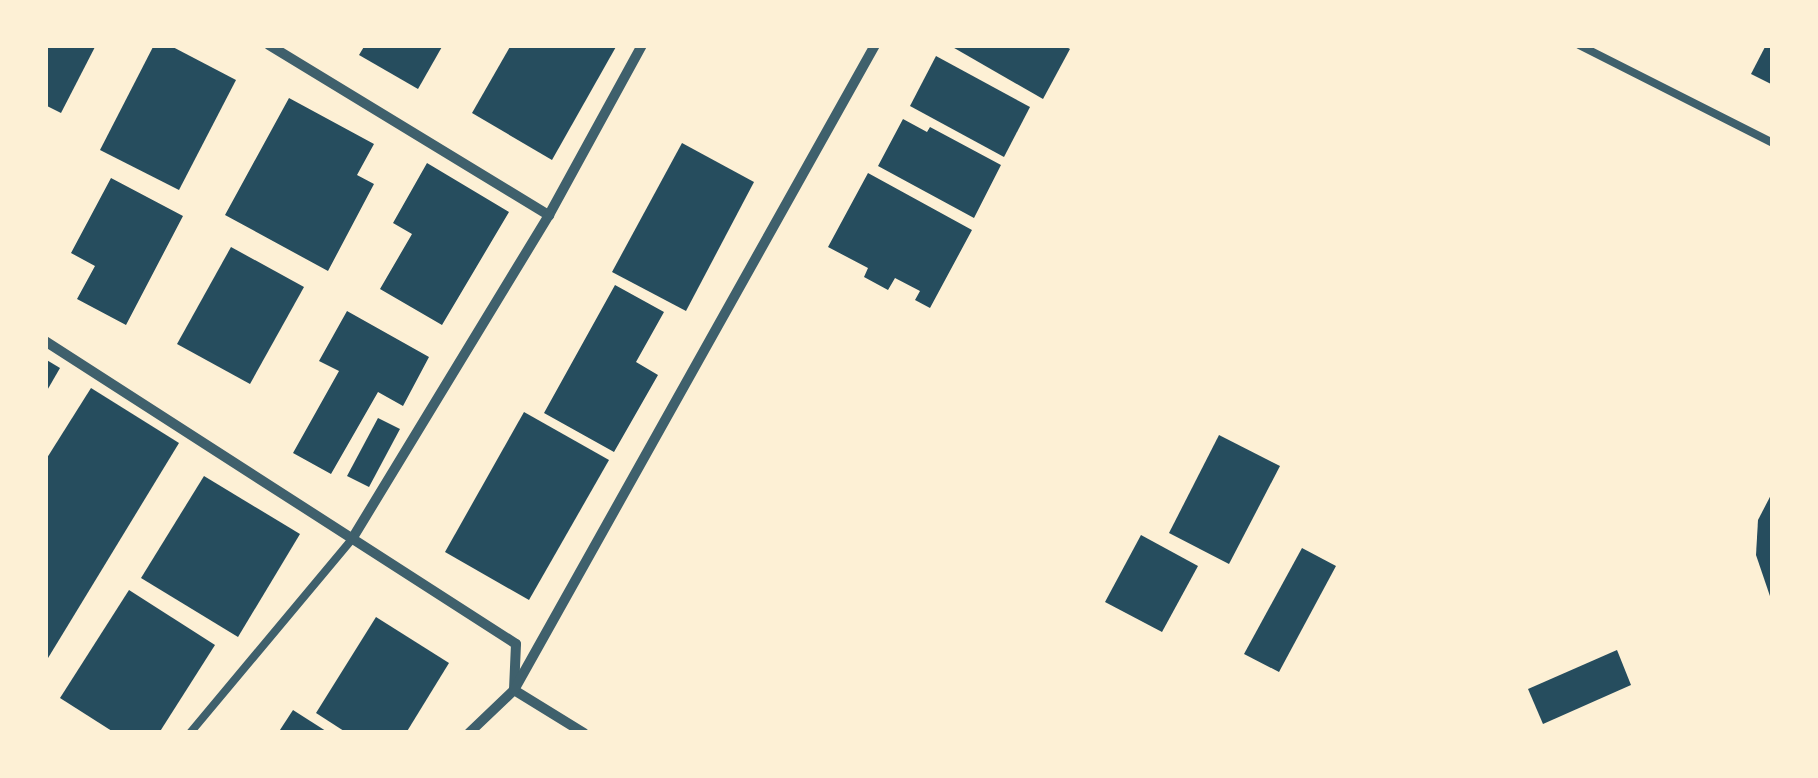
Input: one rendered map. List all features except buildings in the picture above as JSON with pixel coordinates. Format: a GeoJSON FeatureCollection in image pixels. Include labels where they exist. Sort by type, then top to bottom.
{"type":"FeatureCollection","features":[{"type":"Feature","properties":{"kind":"street"},"geometry":{"type":"LineString","coordinates":[[269,45],[549,214]]}},
{"type":"Feature","properties":{"kind":"street"},"geometry":{"type":"LineString","coordinates":[[352,538],[549,214],[642,45]]}},
{"type":"Feature","properties":{"kind":"street"},"geometry":{"type":"LineString","coordinates":[[469,733],[514,690],[875,45]]}},
{"type":"Feature","properties":{"kind":"street"},"geometry":{"type":"LineString","coordinates":[[45,341],[516,644],[514,690]]}},
{"type":"Feature","properties":{"kind":"street"},"geometry":{"type":"LineString","coordinates":[[514,690],[584,733]]}},
{"type":"Feature","properties":{"kind":"lane"},"geometry":{"type":"LineString","coordinates":[[1579,45],[1773,143]]}},
{"type":"Feature","properties":{"kind":"lane"},"geometry":{"type":"LineString","coordinates":[[190,733],[352,538]]}}]}
